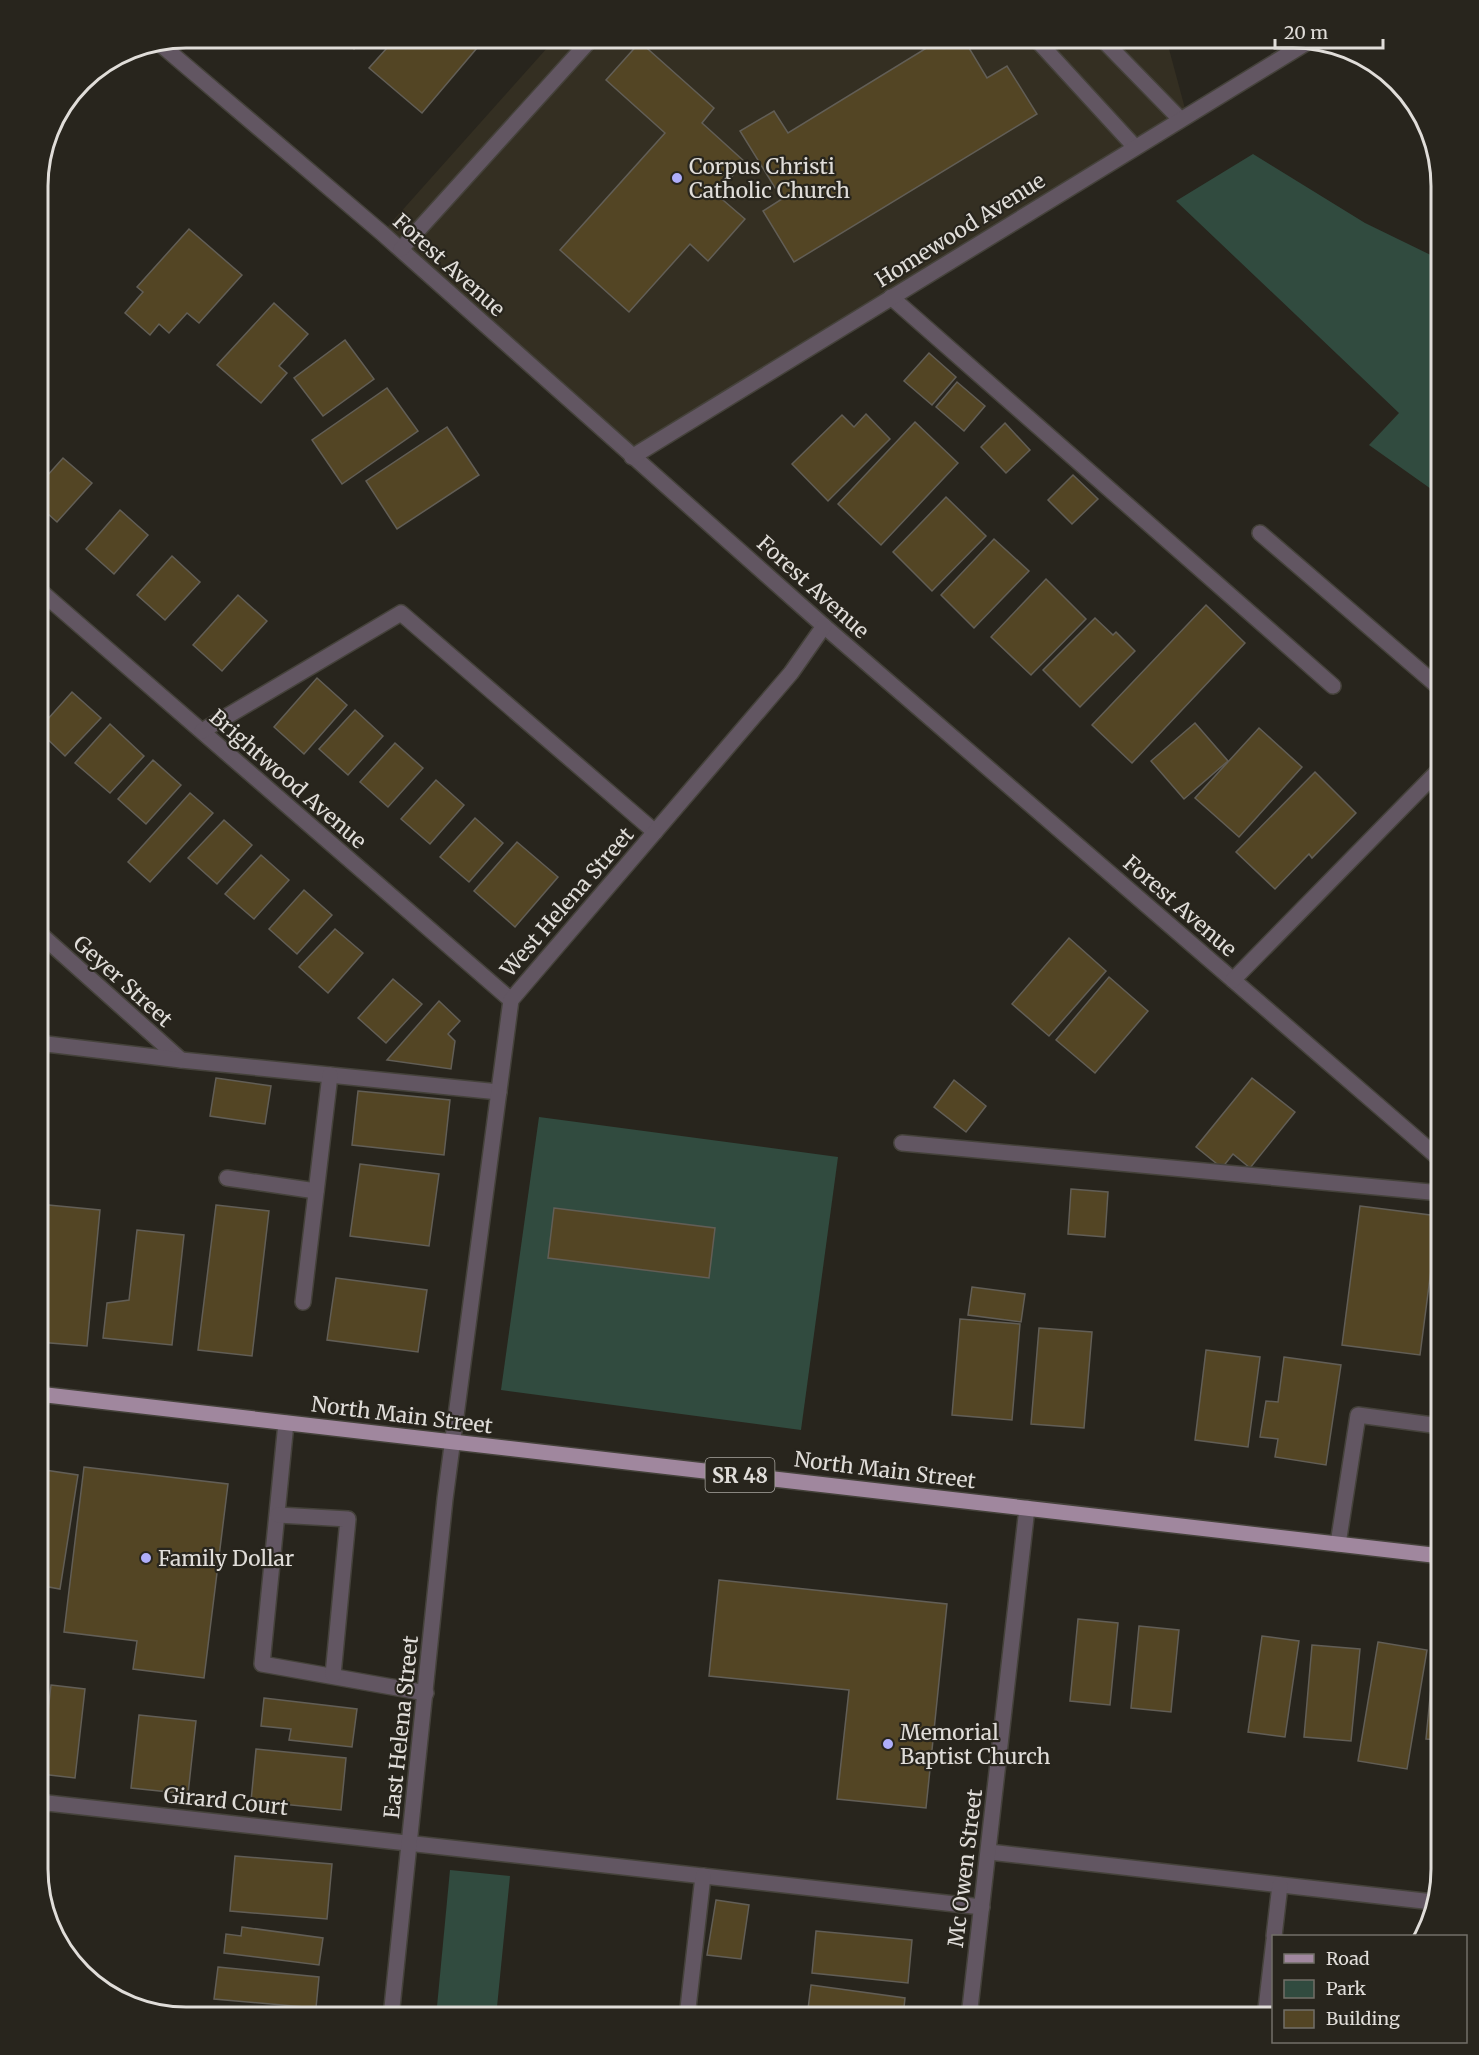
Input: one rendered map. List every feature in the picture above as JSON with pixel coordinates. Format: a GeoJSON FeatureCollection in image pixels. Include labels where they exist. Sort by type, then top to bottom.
{"type":"FeatureCollection","features":[{"type":"Feature","properties":{"kind":"main road","name":"North Main Street"},"geometry":{"type":"LineString","coordinates":[[48,1395],[1431,1555]]}},
{"type":"Feature","properties":{"kind":"street"},"geometry":{"type":"LineString","coordinates":[[401,249],[583,48]]}},
{"type":"Feature","properties":{"kind":"street"},"geometry":{"type":"LineString","coordinates":[[1044,48],[1135,147]]}},
{"type":"Feature","properties":{"kind":"street"},"geometry":{"type":"LineString","coordinates":[[1111,48],[1180,119]]}},
{"type":"Feature","properties":{"kind":"street","name":"Homewood Avenue"},"geometry":{"type":"LineString","coordinates":[[632,457],[1298,48]]}},
{"type":"Feature","properties":{"kind":"street","name":"Forest Avenue"},"geometry":{"type":"LineString","coordinates":[[167,50],[401,249],[824,626],[1431,1151]]}},
{"type":"Feature","properties":{"kind":"street"},"geometry":{"type":"LineString","coordinates":[[891,297],[1333,686]]}},
{"type":"Feature","properties":{"kind":"street"},"geometry":{"type":"LineString","coordinates":[[1260,533],[1431,680]]}},
{"type":"Feature","properties":{"kind":"street","name":"Brightwood Avenue"},"geometry":{"type":"LineString","coordinates":[[48,598],[511,1000]]}},
{"type":"Feature","properties":{"kind":"street"},"geometry":{"type":"LineString","coordinates":[[202,731],[401,613],[655,832]]}},
{"type":"Feature","properties":{"kind":"street","name":"West Helena Street"},"geometry":{"type":"LineString","coordinates":[[453,1442],[511,1000],[791,673],[824,626]]}},
{"type":"Feature","properties":{"kind":"street"},"geometry":{"type":"LineString","coordinates":[[1233,980],[1431,779]]}},
{"type":"Feature","properties":{"kind":"street","name":"Geyer Street"},"geometry":{"type":"LineString","coordinates":[[48,941],[181,1060]]}},
{"type":"Feature","properties":{"kind":"street"},"geometry":{"type":"LineString","coordinates":[[48,1043],[181,1060],[499,1092]]}},
{"type":"Feature","properties":{"kind":"street"},"geometry":{"type":"LineString","coordinates":[[303,1302],[330,1075]]}},
{"type":"Feature","properties":{"kind":"street"},"geometry":{"type":"LineString","coordinates":[[903,1143],[1431,1192]]}},
{"type":"Feature","properties":{"kind":"street"},"geometry":{"type":"LineString","coordinates":[[227,1178],[316,1191]]}},
{"type":"Feature","properties":{"kind":"street"},"geometry":{"type":"LineString","coordinates":[[1338,1544],[1358,1414],[1431,1425]]}},
{"type":"Feature","properties":{"kind":"street"},"geometry":{"type":"LineString","coordinates":[[286,1423],[262,1664],[333,1675],[426,1694]]}},
{"type":"Feature","properties":{"kind":"street","name":"East Helena Street"},"geometry":{"type":"LineString","coordinates":[[392,2007],[453,1442]]}},
{"type":"Feature","properties":{"kind":"street","name":"Mc Owen Street"},"geometry":{"type":"LineString","coordinates":[[970,2007],[1028,1508]]}},
{"type":"Feature","properties":{"kind":"street"},"geometry":{"type":"LineString","coordinates":[[278,1515],[348,1520],[333,1675]]}},
{"type":"Feature","properties":{"kind":"street","name":"Girard Court"},"geometry":{"type":"LineString","coordinates":[[48,1803],[982,1907]]}},
{"type":"Feature","properties":{"kind":"street"},"geometry":{"type":"LineString","coordinates":[[988,1852],[1427,1901]]}},
{"type":"Feature","properties":{"kind":"street"},"geometry":{"type":"LineString","coordinates":[[688,2007],[703,1876]]}},
{"type":"Feature","properties":{"kind":"street"},"geometry":{"type":"LineString","coordinates":[[1274,1935],[1280,1885]]}},
{"type":"Feature","properties":{"kind":"street"},"geometry":{"type":"LineString","coordinates":[[1266,2007],[1272,1956]]}},
{"type":"Feature","properties":{"kind":"shaded area"},"geometry":{"type":"Polygon","coordinates":[[[547,48],[1168,48],[1187,116],[632,457],[382,233],[547,48]]]}},
{"type":"Feature","properties":{"kind":"green space"},"geometry":{"type":"Polygon","coordinates":[[[1253,154],[1365,223],[1431,255],[1431,489],[1369,445],[1399,413],[1176,201],[1253,154]]]}},
{"type":"Feature","properties":{"kind":"green space"},"geometry":{"type":"Polygon","coordinates":[[[539,1117],[838,1157],[801,1430],[501,1390],[539,1117]]]}},
{"type":"Feature","properties":{"kind":"green space"},"geometry":{"type":"Polygon","coordinates":[[[450,1870],[510,1876],[497,2007],[437,2007],[450,1870]]]}},
{"type":"Feature","properties":{"kind":"building"},"geometry":{"type":"Polygon","coordinates":[[[387,48],[477,48],[422,113],[369,68],[387,48]]]}},
{"type":"Feature","properties":{"kind":"building","name":"Corpus Christi Catholic Church"},"geometry":{"type":"Polygon","coordinates":[[[635,48],[647,48],[714,108],[702,123],[745,162],[716,194],[745,219],[708,261],[690,244],[629,312],[560,250],[665,133],[606,80],[635,48]]]}},
{"type":"Feature","properties":{"kind":"building"},"geometry":{"type":"Polygon","coordinates":[[[969,48],[987,78],[1007,66],[1037,114],[794,262],[763,211],[782,199],[740,131],[774,111],[788,133],[925,49],[969,48]]]}},
{"type":"Feature","properties":{"kind":"building"},"geometry":{"type":"Polygon","coordinates":[[[189,229],[242,275],[199,323],[187,313],[169,333],[159,324],[150,335],[125,313],[143,292],[137,287],[189,229]]]}},
{"type":"Feature","properties":{"kind":"building"},"geometry":{"type":"Polygon","coordinates":[[[274,303],[308,334],[279,366],[287,373],[261,403],[217,365],[274,303]]]}},
{"type":"Feature","properties":{"kind":"building"},"geometry":{"type":"Polygon","coordinates":[[[345,340],[374,379],[323,416],[294,378],[345,340]]]}},
{"type":"Feature","properties":{"kind":"building"},"geometry":{"type":"Polygon","coordinates":[[[929,353],[956,377],[932,405],[904,381],[929,353]]]}},
{"type":"Feature","properties":{"kind":"building"},"geometry":{"type":"Polygon","coordinates":[[[957,382],[985,406],[964,431],[936,407],[957,382]]]}},
{"type":"Feature","properties":{"kind":"building"},"geometry":{"type":"Polygon","coordinates":[[[387,388],[418,431],[342,484],[312,440],[387,388]]]}},
{"type":"Feature","properties":{"kind":"building"},"geometry":{"type":"Polygon","coordinates":[[[866,414],[890,439],[828,501],[792,464],[842,415],[854,427],[866,414]]]}},
{"type":"Feature","properties":{"kind":"building"},"geometry":{"type":"Polygon","coordinates":[[[915,422],[958,463],[881,545],[838,504],[915,422]]]}},
{"type":"Feature","properties":{"kind":"building"},"geometry":{"type":"Polygon","coordinates":[[[1005,423],[1030,450],[1006,473],[981,447],[1005,423]]]}},
{"type":"Feature","properties":{"kind":"building"},"geometry":{"type":"Polygon","coordinates":[[[447,427],[479,475],[397,529],[366,481],[447,427]]]}},
{"type":"Feature","properties":{"kind":"building"},"geometry":{"type":"Polygon","coordinates":[[[63,458],[92,483],[57,522],[48,514],[48,475],[63,458]]]}},
{"type":"Feature","properties":{"kind":"building"},"geometry":{"type":"Polygon","coordinates":[[[1073,475],[1098,499],[1072,524],[1048,500],[1073,475]]]}},
{"type":"Feature","properties":{"kind":"building"},"geometry":{"type":"Polygon","coordinates":[[[946,497],[986,536],[932,591],[893,552],[946,497]]]}},
{"type":"Feature","properties":{"kind":"building"},"geometry":{"type":"Polygon","coordinates":[[[120,510],[148,535],[114,574],[86,549],[120,510]]]}},
{"type":"Feature","properties":{"kind":"building"},"geometry":{"type":"Polygon","coordinates":[[[994,539],[1029,571],[974,628],[941,595],[994,539]]]}},
{"type":"Feature","properties":{"kind":"building"},"geometry":{"type":"Polygon","coordinates":[[[172,556],[200,582],[165,620],[137,595],[172,556]]]}},
{"type":"Feature","properties":{"kind":"building"},"geometry":{"type":"Polygon","coordinates":[[[1046,579],[1086,619],[1031,675],[991,637],[1046,579]]]}},
{"type":"Feature","properties":{"kind":"building"},"geometry":{"type":"Polygon","coordinates":[[[238,595],[267,621],[222,671],[193,645],[238,595]]]}},
{"type":"Feature","properties":{"kind":"building"},"geometry":{"type":"Polygon","coordinates":[[[1206,605],[1245,643],[1132,763],[1092,725],[1206,605]]]}},
{"type":"Feature","properties":{"kind":"building"},"geometry":{"type":"Polygon","coordinates":[[[1095,618],[1113,635],[1116,632],[1135,651],[1080,707],[1043,670],[1095,618]]]}},
{"type":"Feature","properties":{"kind":"building"},"geometry":{"type":"Polygon","coordinates":[[[317,678],[347,705],[304,754],[274,727],[317,678]]]}},
{"type":"Feature","properties":{"kind":"building"},"geometry":{"type":"Polygon","coordinates":[[[72,692],[101,718],[65,756],[48,740],[48,719],[72,692]]]}},
{"type":"Feature","properties":{"kind":"building"},"geometry":{"type":"Polygon","coordinates":[[[355,710],[383,736],[348,775],[319,749],[355,710]]]}},
{"type":"Feature","properties":{"kind":"building"},"geometry":{"type":"Polygon","coordinates":[[[1195,723],[1228,761],[1184,799],[1151,761],[1195,723]]]}},
{"type":"Feature","properties":{"kind":"building"},"geometry":{"type":"Polygon","coordinates":[[[110,724],[144,756],[110,793],[75,763],[110,724]]]}},
{"type":"Feature","properties":{"kind":"building"},"geometry":{"type":"Polygon","coordinates":[[[1259,728],[1302,767],[1239,837],[1195,798],[1259,728]]]}},
{"type":"Feature","properties":{"kind":"building"},"geometry":{"type":"Polygon","coordinates":[[[395,743],[423,768],[388,807],[360,782],[395,743]]]}},
{"type":"Feature","properties":{"kind":"building"},"geometry":{"type":"Polygon","coordinates":[[[153,760],[181,785],[146,824],[118,799],[153,760]]]}},
{"type":"Feature","properties":{"kind":"building"},"geometry":{"type":"Polygon","coordinates":[[[1315,772],[1356,813],[1312,858],[1309,854],[1275,889],[1236,852],[1315,772]]]}},
{"type":"Feature","properties":{"kind":"building"},"geometry":{"type":"Polygon","coordinates":[[[436,780],[464,805],[430,844],[401,819],[436,780]]]}},
{"type":"Feature","properties":{"kind":"building"},"geometry":{"type":"Polygon","coordinates":[[[190,793],[213,813],[150,882],[128,862],[190,793]]]}},
{"type":"Feature","properties":{"kind":"building"},"geometry":{"type":"Polygon","coordinates":[[[475,818],[503,843],[469,882],[440,857],[475,818]]]}},
{"type":"Feature","properties":{"kind":"building"},"geometry":{"type":"Polygon","coordinates":[[[224,820],[252,845],[217,884],[188,858],[224,820]]]}},
{"type":"Feature","properties":{"kind":"building"},"geometry":{"type":"Polygon","coordinates":[[[517,842],[558,877],[515,927],[474,891],[517,842]]]}},
{"type":"Feature","properties":{"kind":"building"},"geometry":{"type":"Polygon","coordinates":[[[261,855],[289,880],[254,919],[225,894],[261,855]]]}},
{"type":"Feature","properties":{"kind":"building"},"geometry":{"type":"Polygon","coordinates":[[[304,890],[332,915],[297,954],[269,929],[304,890]]]}},
{"type":"Feature","properties":{"kind":"building"},"geometry":{"type":"Polygon","coordinates":[[[335,929],[363,953],[328,993],[299,967],[335,929]]]}},
{"type":"Feature","properties":{"kind":"building"},"geometry":{"type":"Polygon","coordinates":[[[1069,938],[1106,971],[1049,1036],[1012,1004],[1069,938]]]}},
{"type":"Feature","properties":{"kind":"building"},"geometry":{"type":"Polygon","coordinates":[[[1109,977],[1148,1011],[1095,1073],[1056,1040],[1109,977]]]}},
{"type":"Feature","properties":{"kind":"building"},"geometry":{"type":"Polygon","coordinates":[[[393,979],[422,1004],[386,1043],[358,1018],[393,979]]]}},
{"type":"Feature","properties":{"kind":"building"},"geometry":{"type":"Polygon","coordinates":[[[439,1001],[460,1021],[448,1034],[455,1041],[451,1069],[387,1060],[439,1001]]]}},
{"type":"Feature","properties":{"kind":"building"},"geometry":{"type":"Polygon","coordinates":[[[216,1078],[271,1086],[265,1124],[210,1116],[216,1078]]]}},
{"type":"Feature","properties":{"kind":"building"},"geometry":{"type":"Polygon","coordinates":[[[1252,1078],[1295,1112],[1250,1168],[1233,1154],[1222,1168],[1196,1147],[1252,1078]]]}},
{"type":"Feature","properties":{"kind":"building"},"geometry":{"type":"Polygon","coordinates":[[[954,1080],[986,1106],[966,1132],[934,1107],[954,1080]]]}},
{"type":"Feature","properties":{"kind":"building"},"geometry":{"type":"Polygon","coordinates":[[[358,1091],[450,1100],[444,1155],[352,1145],[358,1091]]]}},
{"type":"Feature","properties":{"kind":"building"},"geometry":{"type":"Polygon","coordinates":[[[360,1164],[439,1174],[429,1246],[350,1236],[360,1164]]]}},
{"type":"Feature","properties":{"kind":"building"},"geometry":{"type":"Polygon","coordinates":[[[1071,1189],[1108,1192],[1105,1237],[1068,1234],[1071,1189]]]}},
{"type":"Feature","properties":{"kind":"building"},"geometry":{"type":"Polygon","coordinates":[[[48,1205],[100,1210],[87,1346],[48,1343],[48,1205]]]}},
{"type":"Feature","properties":{"kind":"building"},"geometry":{"type":"Polygon","coordinates":[[[216,1205],[269,1211],[252,1356],[198,1350],[216,1205]]]}},
{"type":"Feature","properties":{"kind":"building"},"geometry":{"type":"Polygon","coordinates":[[[1360,1206],[1431,1215],[1431,1270],[1420,1355],[1342,1345],[1360,1206]]]}},
{"type":"Feature","properties":{"kind":"building"},"geometry":{"type":"Polygon","coordinates":[[[554,1208],[715,1228],[709,1278],[548,1258],[554,1208]]]}},
{"type":"Feature","properties":{"kind":"building"},"geometry":{"type":"Polygon","coordinates":[[[137,1230],[184,1235],[172,1345],[103,1338],[107,1303],[129,1300],[137,1230]]]}},
{"type":"Feature","properties":{"kind":"building"},"geometry":{"type":"Polygon","coordinates":[[[336,1278],[427,1290],[418,1352],[327,1340],[336,1278]]]}},
{"type":"Feature","properties":{"kind":"building"},"geometry":{"type":"Polygon","coordinates":[[[972,1287],[1025,1294],[1021,1322],[968,1315],[972,1287]]]}},
{"type":"Feature","properties":{"kind":"building"},"geometry":{"type":"Polygon","coordinates":[[[960,1319],[1020,1324],[1012,1420],[952,1415],[960,1319]]]}},
{"type":"Feature","properties":{"kind":"building"},"geometry":{"type":"Polygon","coordinates":[[[1039,1328],[1092,1332],[1084,1428],[1031,1424],[1039,1328]]]}},
{"type":"Feature","properties":{"kind":"building"},"geometry":{"type":"Polygon","coordinates":[[[1206,1350],[1260,1357],[1248,1447],[1195,1440],[1206,1350]]]}},
{"type":"Feature","properties":{"kind":"building"},"geometry":{"type":"Polygon","coordinates":[[[1284,1357],[1341,1365],[1326,1465],[1275,1457],[1278,1439],[1260,1437],[1266,1401],[1278,1402],[1284,1357]]]}},
{"type":"Feature","properties":{"kind":"building","name":"Family Dollar"},"geometry":{"type":"Polygon","coordinates":[[[84,1467],[228,1484],[204,1678],[133,1669],[137,1641],[64,1632],[84,1467]]]}},
{"type":"Feature","properties":{"kind":"building"},"geometry":{"type":"Polygon","coordinates":[[[48,1470],[78,1475],[60,1589],[48,1587],[48,1470]]]}},
{"type":"Feature","properties":{"kind":"building","name":"Memorial Baptist Church"},"geometry":{"type":"Polygon","coordinates":[[[719,1580],[947,1604],[926,1808],[837,1799],[849,1690],[709,1676],[719,1580]]]}},
{"type":"Feature","properties":{"kind":"building"},"geometry":{"type":"Polygon","coordinates":[[[1078,1619],[1118,1623],[1110,1705],[1070,1701],[1078,1619]]]}},
{"type":"Feature","properties":{"kind":"building"},"geometry":{"type":"Polygon","coordinates":[[[1139,1626],[1179,1630],[1171,1712],[1131,1708],[1139,1626]]]}},
{"type":"Feature","properties":{"kind":"building"},"geometry":{"type":"Polygon","coordinates":[[[1262,1636],[1299,1641],[1285,1737],[1248,1732],[1262,1636]]]}},
{"type":"Feature","properties":{"kind":"building"},"geometry":{"type":"Polygon","coordinates":[[[1378,1642],[1427,1650],[1407,1769],[1358,1761],[1378,1642]]]}},
{"type":"Feature","properties":{"kind":"building"},"geometry":{"type":"Polygon","coordinates":[[[1312,1645],[1360,1649],[1351,1741],[1304,1737],[1312,1645]]]}},
{"type":"Feature","properties":{"kind":"building"},"geometry":{"type":"Polygon","coordinates":[[[51,1685],[85,1689],[75,1778],[48,1775],[48,1712],[51,1685]]]}},
{"type":"Feature","properties":{"kind":"building"},"geometry":{"type":"Polygon","coordinates":[[[1431,1687],[1431,1739],[1426,1739],[1431,1687]]]}},
{"type":"Feature","properties":{"kind":"building"},"geometry":{"type":"Polygon","coordinates":[[[264,1698],[357,1709],[352,1747],[289,1740],[291,1729],[261,1726],[264,1698]]]}},
{"type":"Feature","properties":{"kind":"building"},"geometry":{"type":"Polygon","coordinates":[[[139,1715],[196,1721],[188,1794],[131,1788],[139,1715]]]}},
{"type":"Feature","properties":{"kind":"building"},"geometry":{"type":"Polygon","coordinates":[[[256,1749],[346,1758],[341,1810],[251,1801],[256,1749]]]}},
{"type":"Feature","properties":{"kind":"building"},"geometry":{"type":"Polygon","coordinates":[[[235,1856],[332,1864],[327,1919],[230,1911],[235,1856]]]}},
{"type":"Feature","properties":{"kind":"building"},"geometry":{"type":"Polygon","coordinates":[[[716,1900],[749,1905],[741,1959],[707,1955],[716,1900]]]}},
{"type":"Feature","properties":{"kind":"building"},"geometry":{"type":"Polygon","coordinates":[[[242,1927],[323,1938],[319,1965],[224,1953],[226,1934],[241,1936],[242,1927]]]}},
{"type":"Feature","properties":{"kind":"building"},"geometry":{"type":"Polygon","coordinates":[[[816,1931],[912,1940],[908,1983],[812,1973],[816,1931]]]}},
{"type":"Feature","properties":{"kind":"building"},"geometry":{"type":"Polygon","coordinates":[[[218,1967],[319,1977],[316,2007],[214,1999],[218,1967]]]}},
{"type":"Feature","properties":{"kind":"building"},"geometry":{"type":"Polygon","coordinates":[[[811,1985],[905,1998],[904,2007],[808,2007],[811,1985]]]}},
{"type":"Feature","properties":{"kind":"place","name":"Corpus Christi Catholic Church"},"geometry":{"type":"Point","coordinates":[677,178]}},
{"type":"Feature","properties":{"kind":"place","name":"Family Dollar"},"geometry":{"type":"Point","coordinates":[146,1558]}},
{"type":"Feature","properties":{"kind":"place","name":"Memorial Baptist Church"},"geometry":{"type":"Point","coordinates":[888,1744]}}]}
